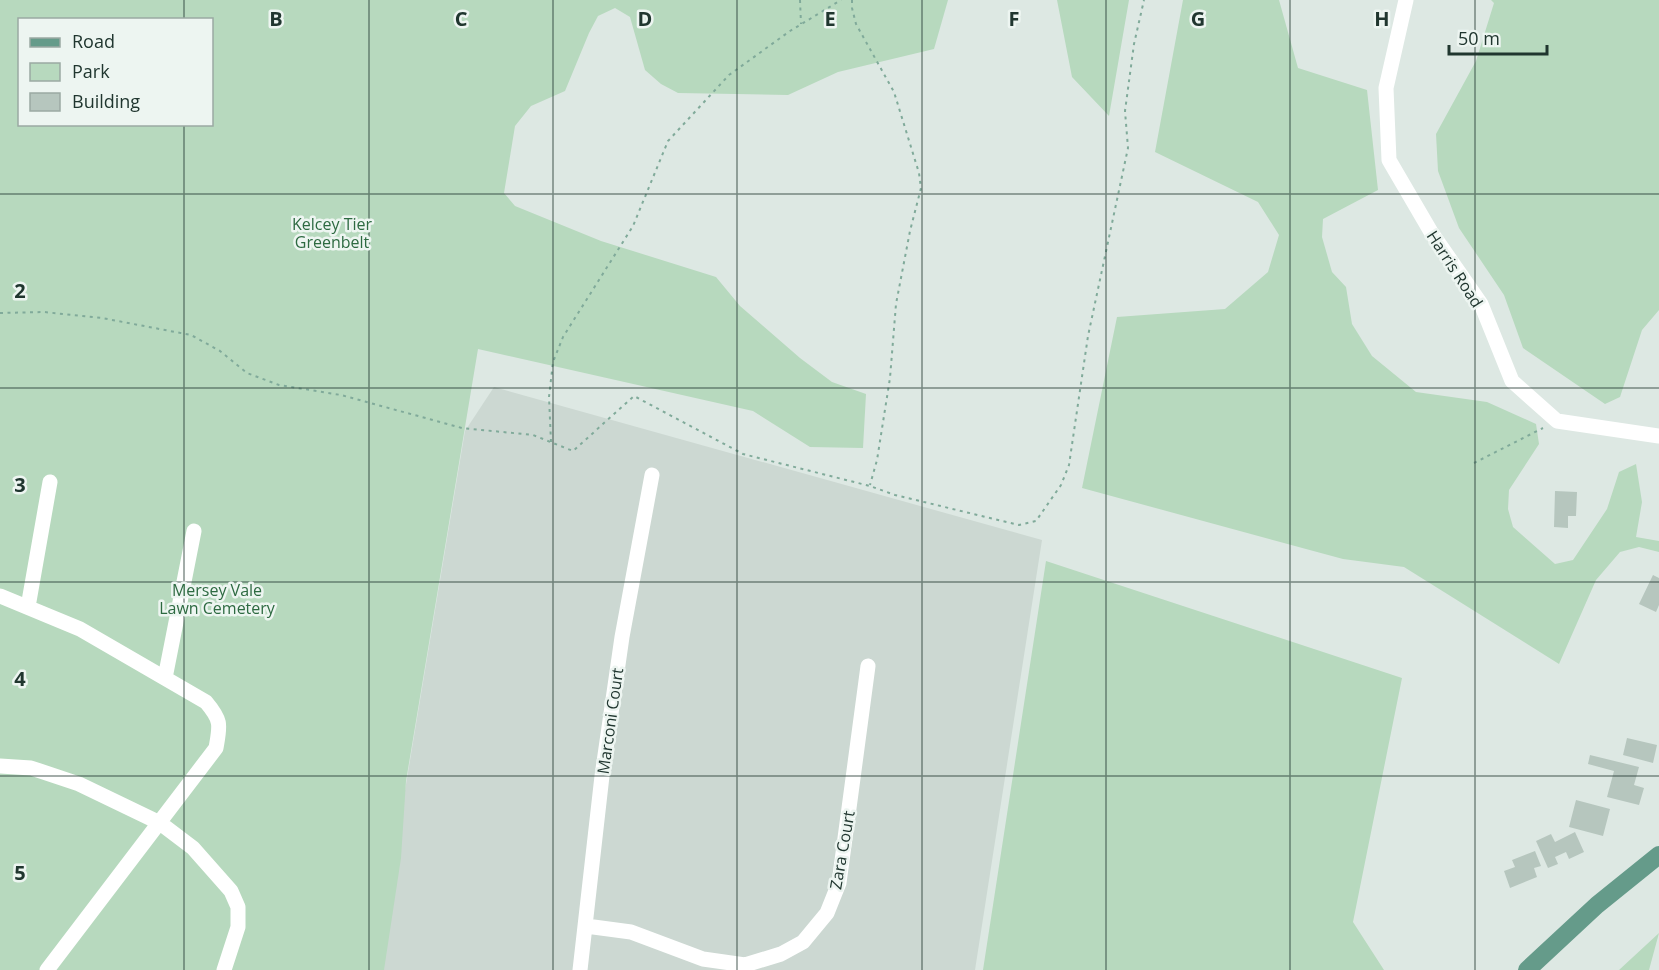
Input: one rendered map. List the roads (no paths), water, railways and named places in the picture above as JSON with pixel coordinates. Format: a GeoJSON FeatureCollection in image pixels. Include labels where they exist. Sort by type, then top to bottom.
{"type":"FeatureCollection","features":[{"type":"Feature","properties":{"kind":"main road"},"geometry":{"type":"LineString","coordinates":[[1597,905],[1659,840]]}},
{"type":"Feature","properties":{"kind":"main road"},"geometry":{"type":"LineString","coordinates":[[1527,970],[1597,905],[1659,855]]}},
{"type":"Feature","properties":{"kind":"street","name":"Harris Road"},"geometry":{"type":"LineString","coordinates":[[1406,0],[1386,88],[1389,160],[1431,232],[1481,304],[1512,381],[1557,421],[1659,436]]}},
{"type":"Feature","properties":{"kind":"street","name":"Marconi Court"},"geometry":{"type":"LineString","coordinates":[[580,970],[602,776],[622,637],[652,475]]}},
{"type":"Feature","properties":{"kind":"street"},"geometry":{"type":"LineString","coordinates":[[28,607],[50,482]]}},
{"type":"Feature","properties":{"kind":"street"},"geometry":{"type":"LineString","coordinates":[[165,678],[194,531]]}},
{"type":"Feature","properties":{"kind":"street"},"geometry":{"type":"LineString","coordinates":[[0,596],[80,629],[206,702],[218,717],[219,731],[216,748],[47,970]]}},
{"type":"Feature","properties":{"kind":"street","name":"Zara Court"},"geometry":{"type":"LineString","coordinates":[[586,926],[631,932],[703,959],[745,965],[781,954],[803,942],[827,914],[839,883],[868,666]]}},
{"type":"Feature","properties":{"kind":"street"},"geometry":{"type":"LineString","coordinates":[[0,766],[31,768],[79,784],[160,823],[193,848],[231,891],[238,907],[238,927],[225,970]]}},
{"type":"Feature","properties":{"kind":"park label","name":"Kelcey Tier Greenbelt"},"geometry":{"type":"Point","coordinates":[332,233]}},
{"type":"Feature","properties":{"kind":"park label","name":"Mersey Vale Lawn Cemetery"},"geometry":{"type":"Point","coordinates":[217,599]}}]}
